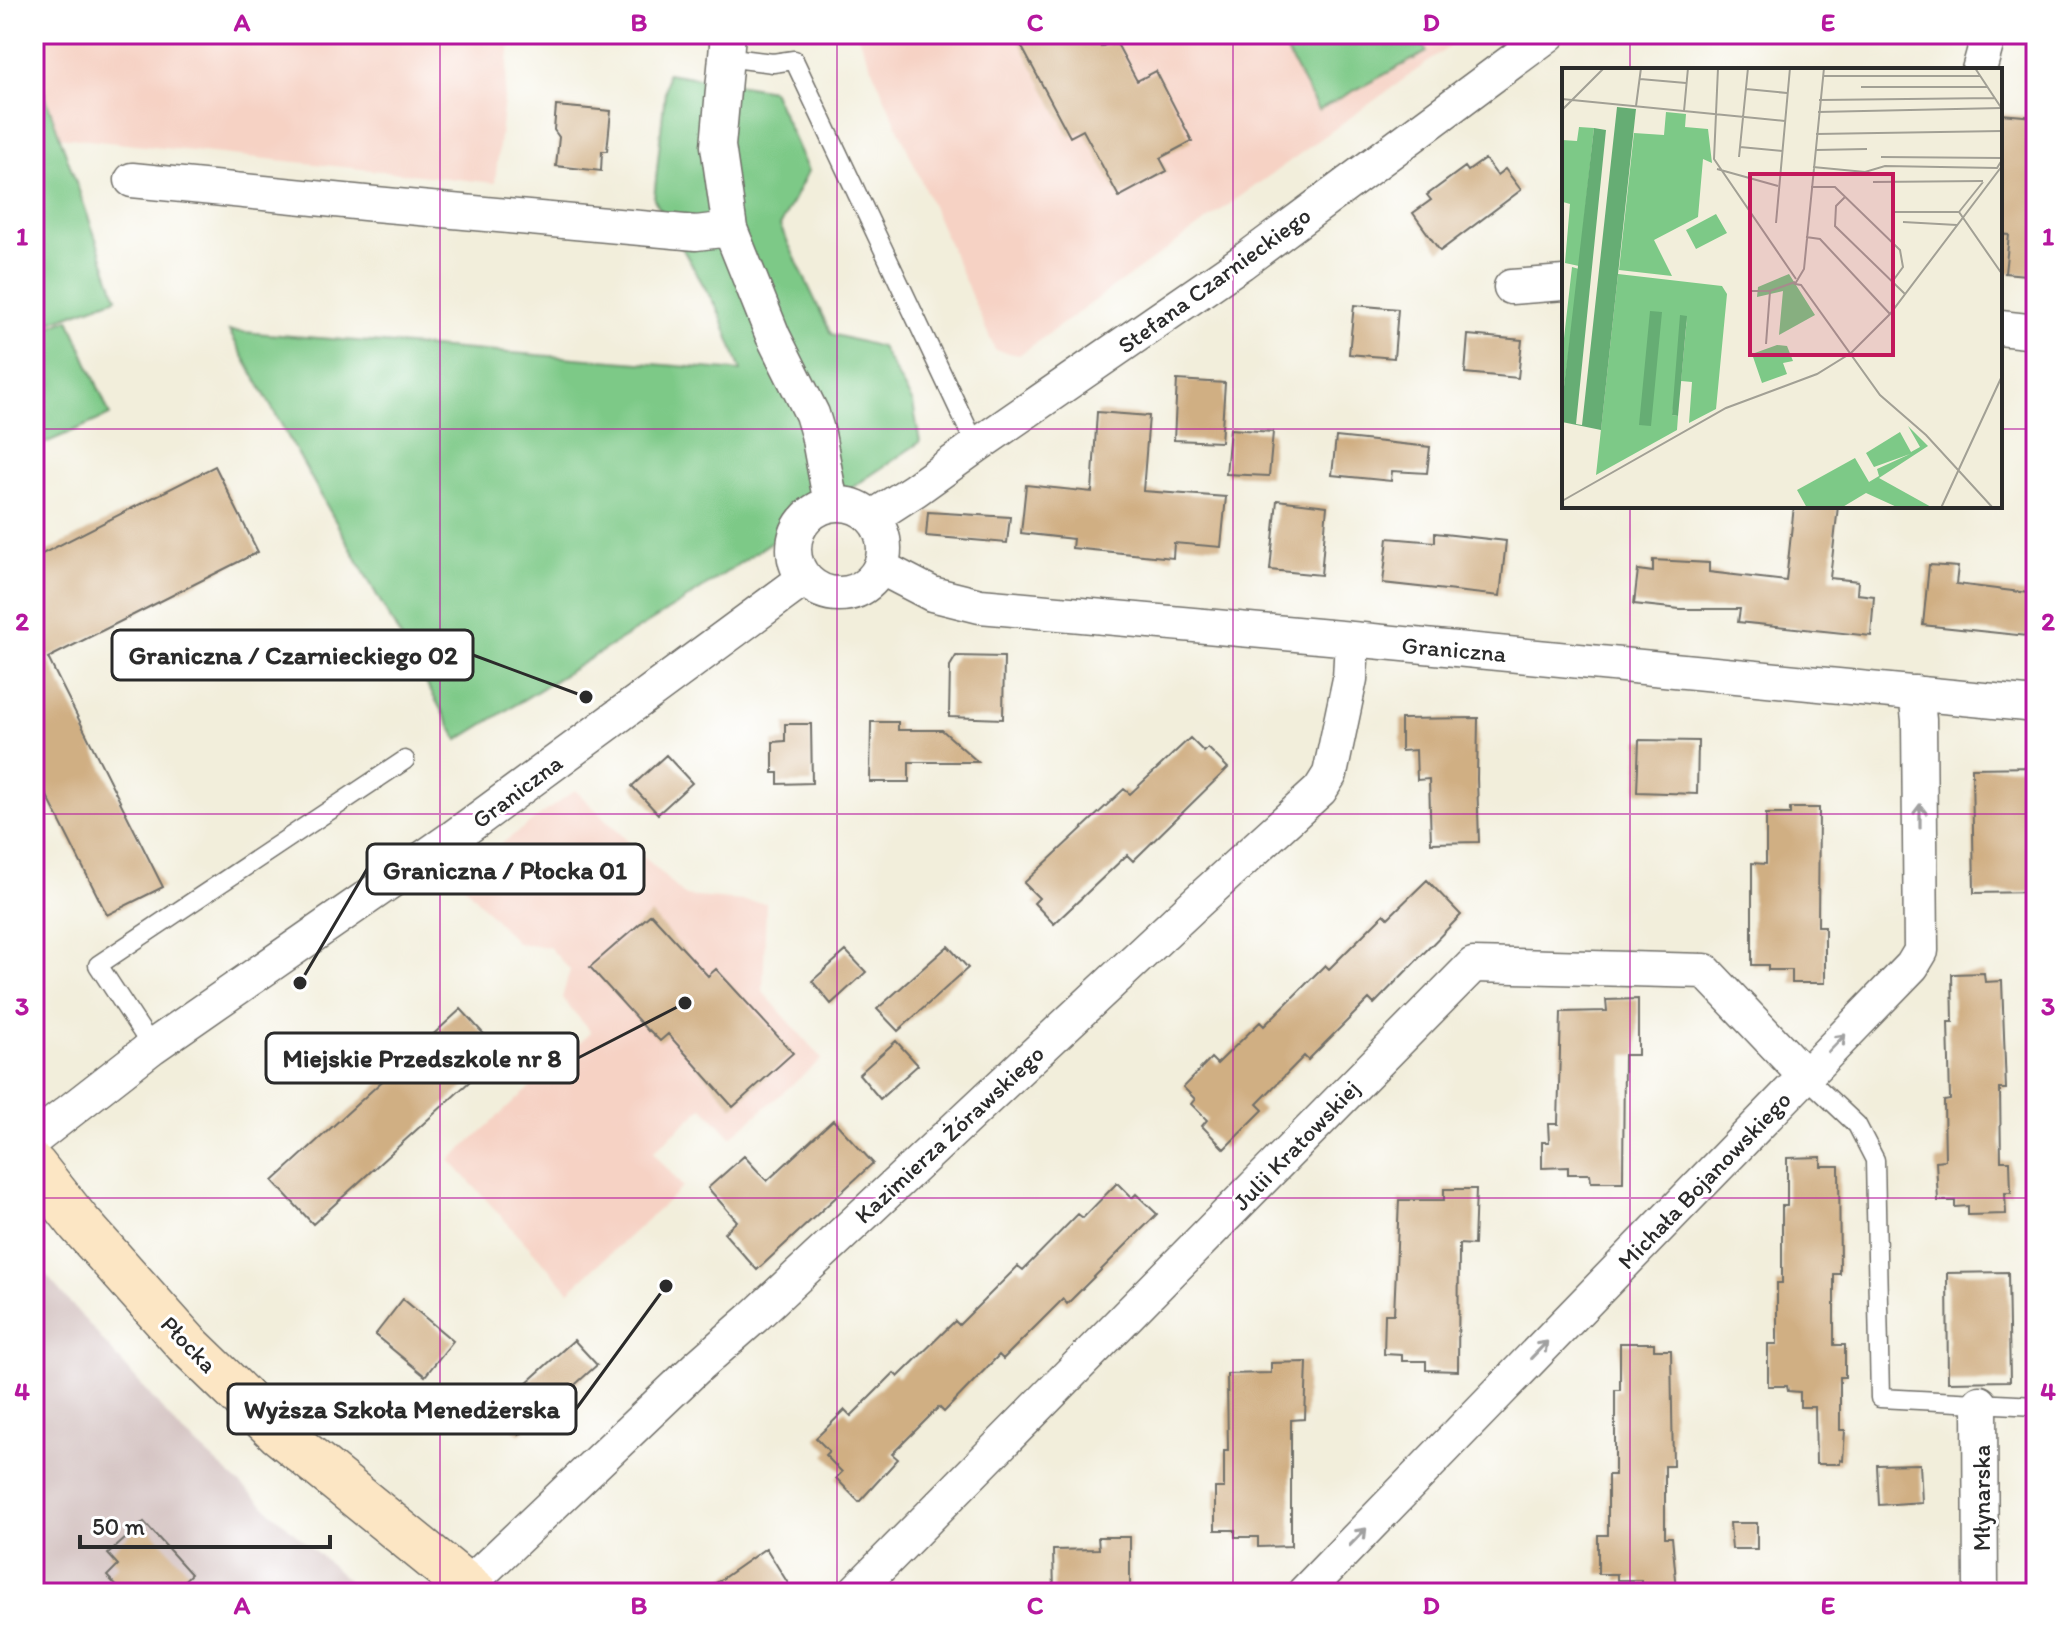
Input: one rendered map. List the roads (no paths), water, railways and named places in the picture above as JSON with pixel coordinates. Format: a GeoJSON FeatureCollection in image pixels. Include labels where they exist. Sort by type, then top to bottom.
{"type":"FeatureCollection","features":[{"type":"Feature","properties":{"kind":"main road","name":"Płocka"},"geometry":{"type":"LineString","coordinates":[[34,1166],[79,1223],[176,1331],[279,1433],[471,1590]]}},
{"type":"Feature","properties":{"kind":"street","name":"Stefana Czarnieckiego"},"geometry":{"type":"LineString","coordinates":[[873,517],[1241,263],[1549,34]]}},
{"type":"Feature","properties":{"kind":"street"},"geometry":{"type":"LineString","coordinates":[[1980,68],[1989,34]]}},
{"type":"Feature","properties":{"kind":"street"},"geometry":{"type":"LineString","coordinates":[[726,46],[718,146],[730,229],[773,336],[812,414],[831,504]]}},
{"type":"Feature","properties":{"kind":"street"},"geometry":{"type":"LineString","coordinates":[[132,180],[696,233],[730,229]]}},
{"type":"Feature","properties":{"kind":"street"},"geometry":{"type":"LineString","coordinates":[[1511,287],[1562,283]]}},
{"type":"Feature","properties":{"kind":"street"},"geometry":{"type":"LineString","coordinates":[[2002,328],[2036,332]]}},
{"type":"Feature","properties":{"kind":"street"},"geometry":{"type":"LineString","coordinates":[[846,503],[873,517],[884,544],[884,559],[867,585],[838,595],[823,592],[804,579],[794,559],[793,544],[805,517],[817,508],[846,503]]}},
{"type":"Feature","properties":{"kind":"street","name":"Graniczna"},"geometry":{"type":"LineString","coordinates":[[880,567],[932,594],[980,606],[2036,705]]}},
{"type":"Feature","properties":{"kind":"street","name":"Graniczna"},"geometry":{"type":"LineString","coordinates":[[34,1139],[152,1047],[454,837],[804,579]]}},
{"type":"Feature","properties":{"kind":"street","name":"Kazimierza Żórawskiego"},"geometry":{"type":"LineString","coordinates":[[471,1590],[684,1379],[1320,790],[1330,774],[1350,679],[1352,639]]}},
{"type":"Feature","properties":{"kind":"street","name":"Michała Bojanowskiego"},"geometry":{"type":"LineString","coordinates":[[1304,1593],[1912,966],[1921,951],[1919,720],[1916,693]]}},
{"type":"Feature","properties":{"kind":"street","name":"Julii Kratowskiej"},"geometry":{"type":"LineString","coordinates":[[854,1593],[1473,965],[1705,971],[1805,1076]]}},
{"type":"Feature","properties":{"kind":"street","name":"Młynarska"},"geometry":{"type":"LineString","coordinates":[[1980,1403],[1981,1593]]}},
{"type":"Feature","properties":{"kind":"lane"},"geometry":{"type":"LineString","coordinates":[[726,46],[773,63],[794,60],[976,446]]}},
{"type":"Feature","properties":{"kind":"lane"},"geometry":{"type":"LineString","coordinates":[[152,1047],[98,965],[405,760]]}},
{"type":"Feature","properties":{"kind":"lane"},"geometry":{"type":"LineString","coordinates":[[1805,1076],[1857,1125],[1875,1160],[1880,1398],[2036,1406]]}},
{"type":"Feature","properties":{"kind":"place","name":"Graniczna / Czarnieckiego 02"},"geometry":{"type":"Point","coordinates":[586,697]}},
{"type":"Feature","properties":{"kind":"place","name":"Graniczna / Płocka 01"},"geometry":{"type":"Point","coordinates":[300,983]}},
{"type":"Feature","properties":{"kind":"place","name":"Miejskie Przedszkole nr 8"},"geometry":{"type":"Point","coordinates":[685,1003]}},
{"type":"Feature","properties":{"kind":"place","name":"Wyższa Szkoła Menedżerska"},"geometry":{"type":"Point","coordinates":[666,1286]}}]}
